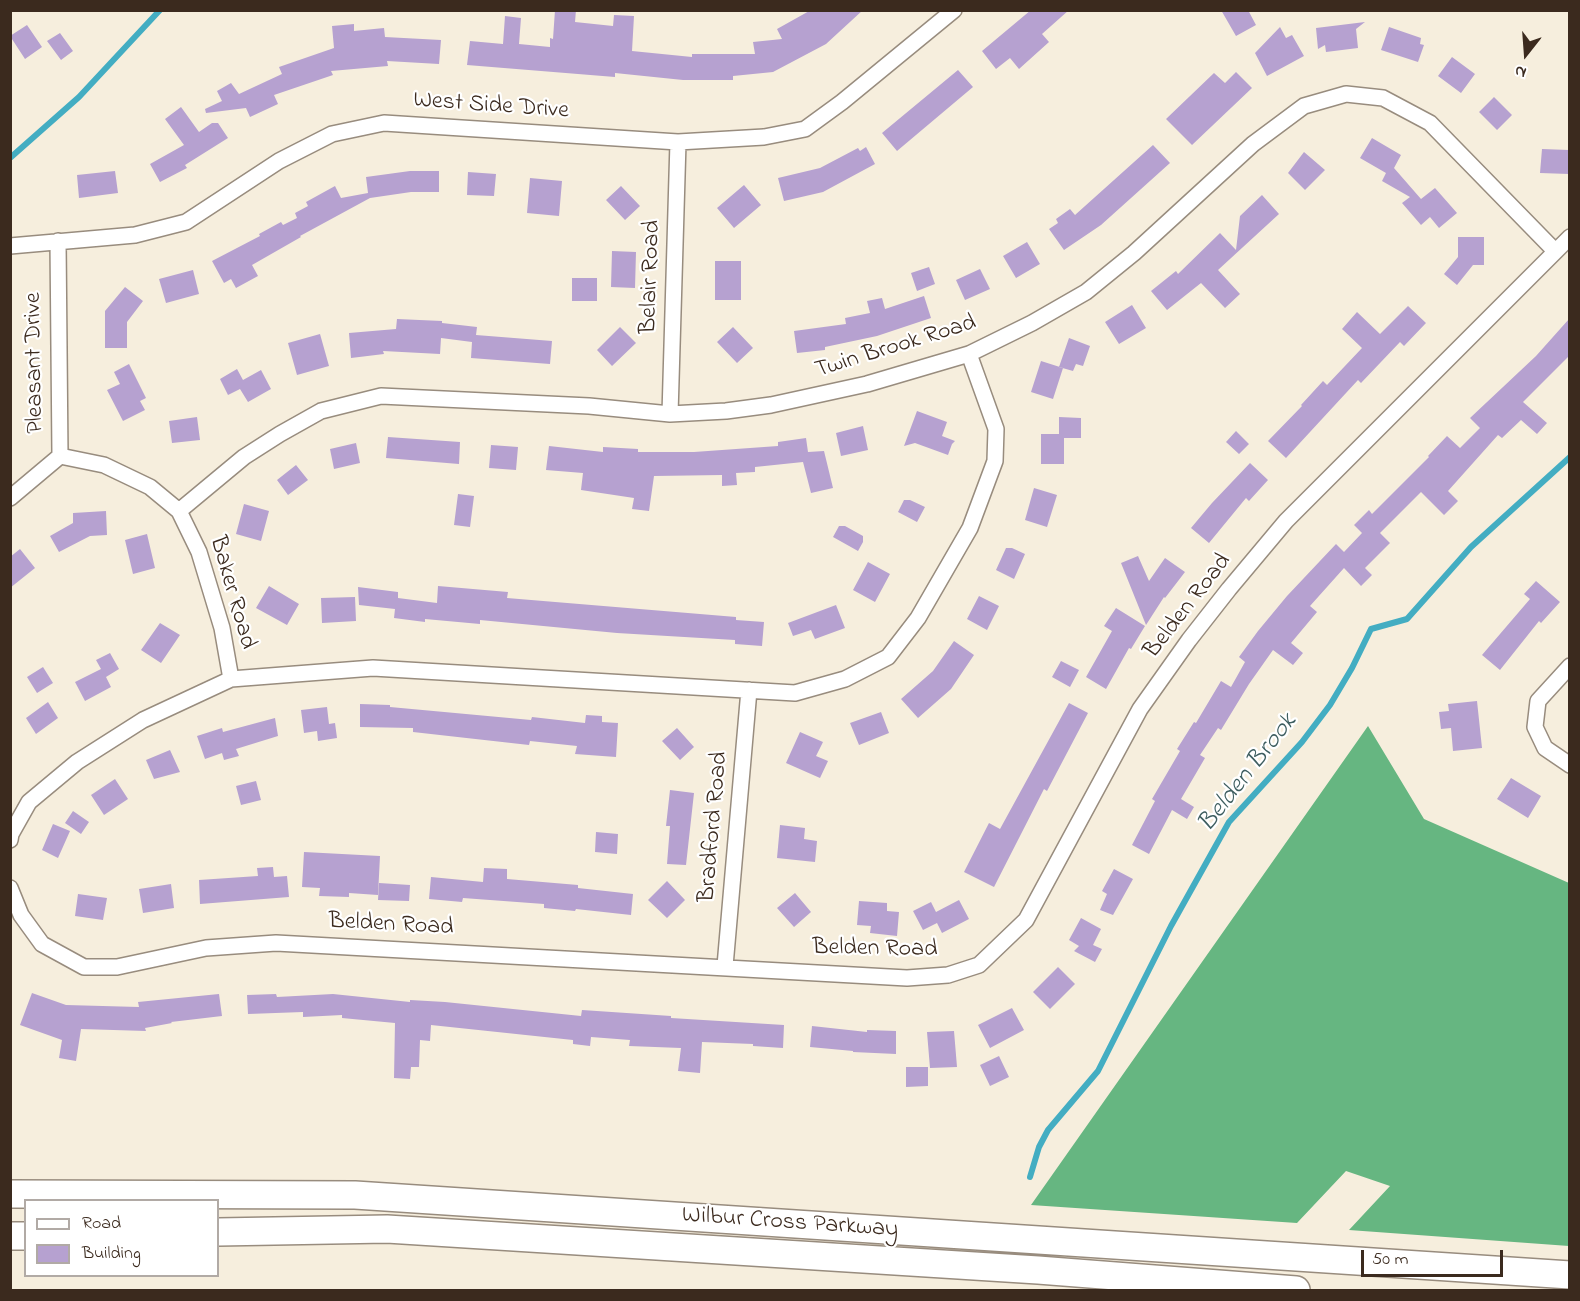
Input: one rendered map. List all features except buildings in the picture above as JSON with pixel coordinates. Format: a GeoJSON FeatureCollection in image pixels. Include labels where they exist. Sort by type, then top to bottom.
{"type":"FeatureCollection","features":[{"type":"Feature","properties":{"kind":"highway","name":"Wilbur Cross Parkway"},"geometry":{"type":"LineString","coordinates":[[10,1194],[355,1195],[1569,1275]]}},
{"type":"Feature","properties":{"kind":"highway","name":"Wilbur Cross Parkway"},"geometry":{"type":"LineString","coordinates":[[219,1232],[387,1229],[1038,1270],[1296,1290]]}},
{"type":"Feature","properties":{"kind":"street","name":"West Side Drive"},"geometry":{"type":"LineString","coordinates":[[10,246],[135,235],[186,222],[279,161],[332,134],[384,123],[678,142],[764,137],[805,129],[842,102],[954,10]]}},
{"type":"Feature","properties":{"kind":"street","name":"Twin Brook Road"},"geometry":{"type":"LineString","coordinates":[[179,511],[244,457],[280,434],[321,411],[381,396],[589,406],[670,414],[726,411],[771,405],[867,384],[969,354],[1086,292],[1134,253],[1253,144],[1304,106],[1346,94],[1383,98],[1430,123],[1555,251]]}},
{"type":"Feature","properties":{"kind":"street","name":"Belair Road"},"geometry":{"type":"LineString","coordinates":[[670,414],[678,142]]}},
{"type":"Feature","properties":{"kind":"street","name":"Belden Road"},"geometry":{"type":"LineString","coordinates":[[10,888],[21,915],[42,944],[84,967],[117,967],[206,948],[276,942],[906,978],[948,975],[980,965],[1026,921],[1140,708],[1229,589],[1286,521],[1569,237]]}},
{"type":"Feature","properties":{"kind":"street","name":"Pleasant Drive"},"geometry":{"type":"LineString","coordinates":[[10,498],[60,456],[58,241]]}},
{"type":"Feature","properties":{"kind":"street"},"geometry":{"type":"LineString","coordinates":[[10,840],[29,802],[76,762],[143,720],[231,679],[373,668],[795,693],[845,679],[888,657],[918,618],[970,528],[995,461],[996,429],[969,354]]}},
{"type":"Feature","properties":{"kind":"street","name":"Baker Road"},"geometry":{"type":"LineString","coordinates":[[60,456],[104,465],[150,487],[179,511],[200,552],[222,628],[231,679]]}},
{"type":"Feature","properties":{"kind":"street"},"geometry":{"type":"LineString","coordinates":[[1569,666],[1538,701],[1535,727],[1545,748],[1569,765]]}},
{"type":"Feature","properties":{"kind":"street","name":"Bradford Road"},"geometry":{"type":"LineString","coordinates":[[726,966],[749,690]]}},
{"type":"Feature","properties":{"kind":"green space"},"geometry":{"type":"Polygon","coordinates":[[[1368,726],[1424,819],[1569,883],[1569,1246],[1349,1230],[1390,1186],[1346,1171],[1297,1223],[1031,1205],[1368,726]]]}},
{"type":"Feature","properties":{"kind":"waterway"},"geometry":{"type":"LineString","coordinates":[[10,158],[79,97],[160,10]]}},
{"type":"Feature","properties":{"kind":"waterway","name":"Belden Brook"},"geometry":{"type":"LineString","coordinates":[[1030,1177],[1039,1147],[1048,1130],[1098,1071],[1171,926],[1229,822],[1302,742],[1330,705],[1371,629],[1407,619],[1471,547],[1570,457]]}}]}
